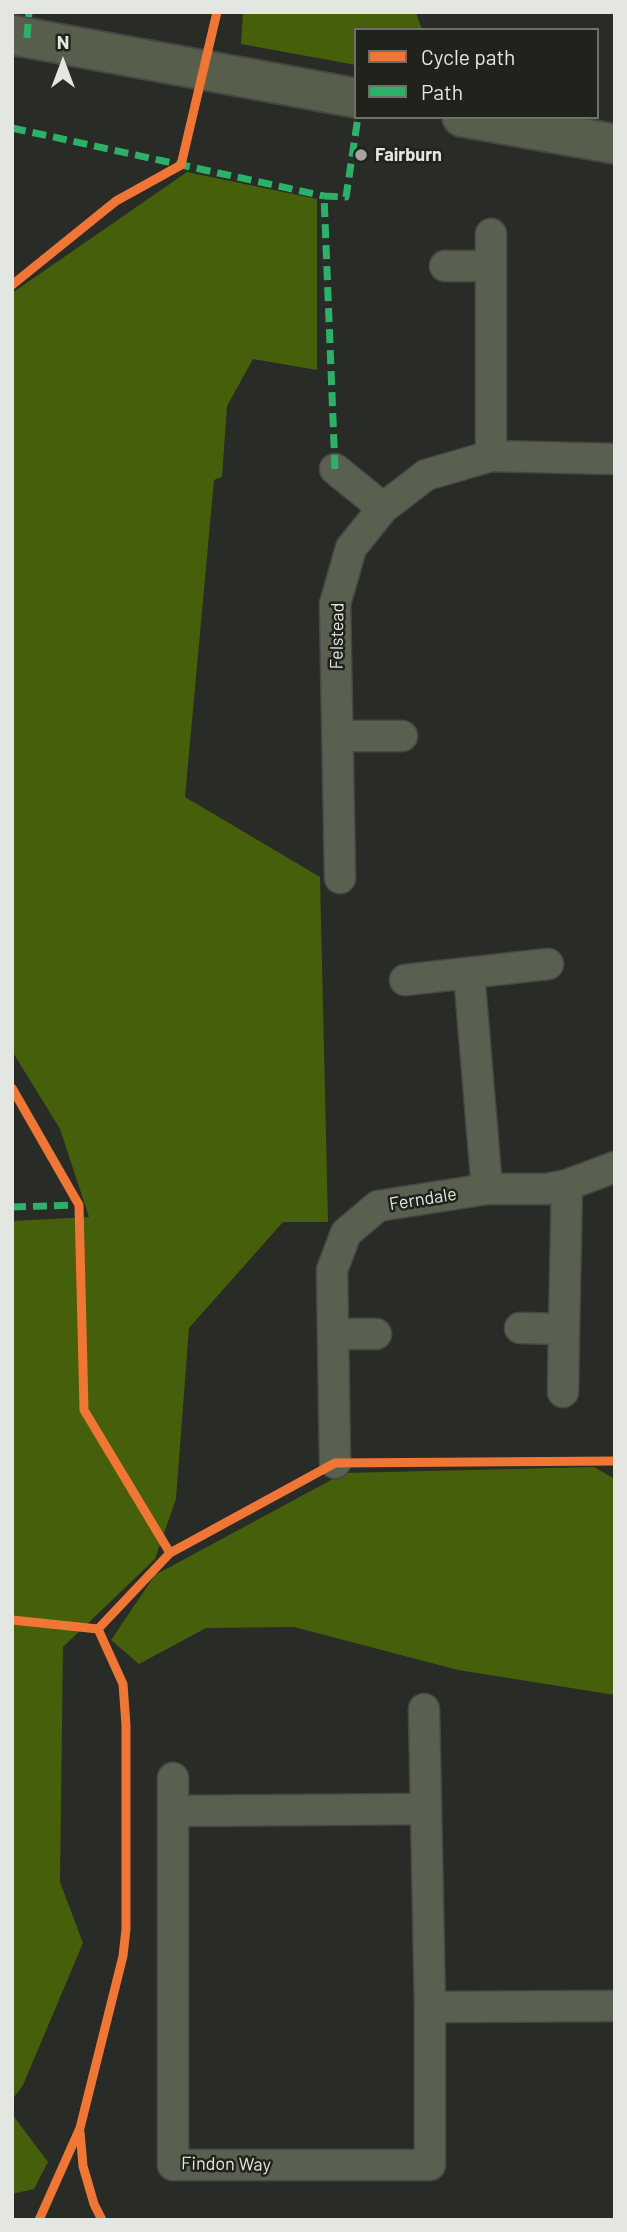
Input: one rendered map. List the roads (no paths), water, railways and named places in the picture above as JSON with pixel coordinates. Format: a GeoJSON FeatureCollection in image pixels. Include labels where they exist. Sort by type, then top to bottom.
{"type":"FeatureCollection","features":[{"type":"Feature","properties":{"kind":"street"},"geometry":{"type":"LineString","coordinates":[[12,35],[354,98]]}},
{"type":"Feature","properties":{"kind":"street"},"geometry":{"type":"LineString","coordinates":[[473,119],[615,144]]}},
{"type":"Feature","properties":{"kind":"street"},"geometry":{"type":"LineString","coordinates":[[491,234],[491,456]]}},
{"type":"Feature","properties":{"kind":"street"},"geometry":{"type":"LineString","coordinates":[[445,266],[491,266]]}},
{"type":"Feature","properties":{"kind":"street","name":"Felstead"},"geometry":{"type":"LineString","coordinates":[[340,878],[335,604],[351,548],[383,508],[426,475],[491,456],[615,459]]}},
{"type":"Feature","properties":{"kind":"street"},"geometry":{"type":"LineString","coordinates":[[335,469],[383,508]]}},
{"type":"Feature","properties":{"kind":"street"},"geometry":{"type":"LineString","coordinates":[[338,736],[402,736]]}},
{"type":"Feature","properties":{"kind":"street"},"geometry":{"type":"LineString","coordinates":[[405,980],[548,964]]}},
{"type":"Feature","properties":{"kind":"street"},"geometry":{"type":"LineString","coordinates":[[469,973],[487,1189]]}},
{"type":"Feature","properties":{"kind":"street","name":"Ferndale"},"geometry":{"type":"LineString","coordinates":[[335,1463],[332,1270],[346,1233],[378,1206],[487,1189],[547,1189],[567,1185],[615,1167]]}},
{"type":"Feature","properties":{"kind":"street"},"geometry":{"type":"LineString","coordinates":[[563,1392],[567,1185]]}},
{"type":"Feature","properties":{"kind":"street"},"geometry":{"type":"LineString","coordinates":[[520,1328],[564,1329]]}},
{"type":"Feature","properties":{"kind":"street"},"geometry":{"type":"LineString","coordinates":[[334,1334],[376,1334]]}},
{"type":"Feature","properties":{"kind":"street","name":"Findon Way"},"geometry":{"type":"LineString","coordinates":[[173,1778],[173,2165],[430,2165],[424,1709]]}},
{"type":"Feature","properties":{"kind":"street"},"geometry":{"type":"LineString","coordinates":[[173,1811],[426,1809]]}},
{"type":"Feature","properties":{"kind":"street"},"geometry":{"type":"LineString","coordinates":[[430,2007],[615,2006]]}},
{"type":"Feature","properties":{"kind":"place","name":"Fairburn"},"geometry":{"type":"Point","coordinates":[361,155]}}]}
